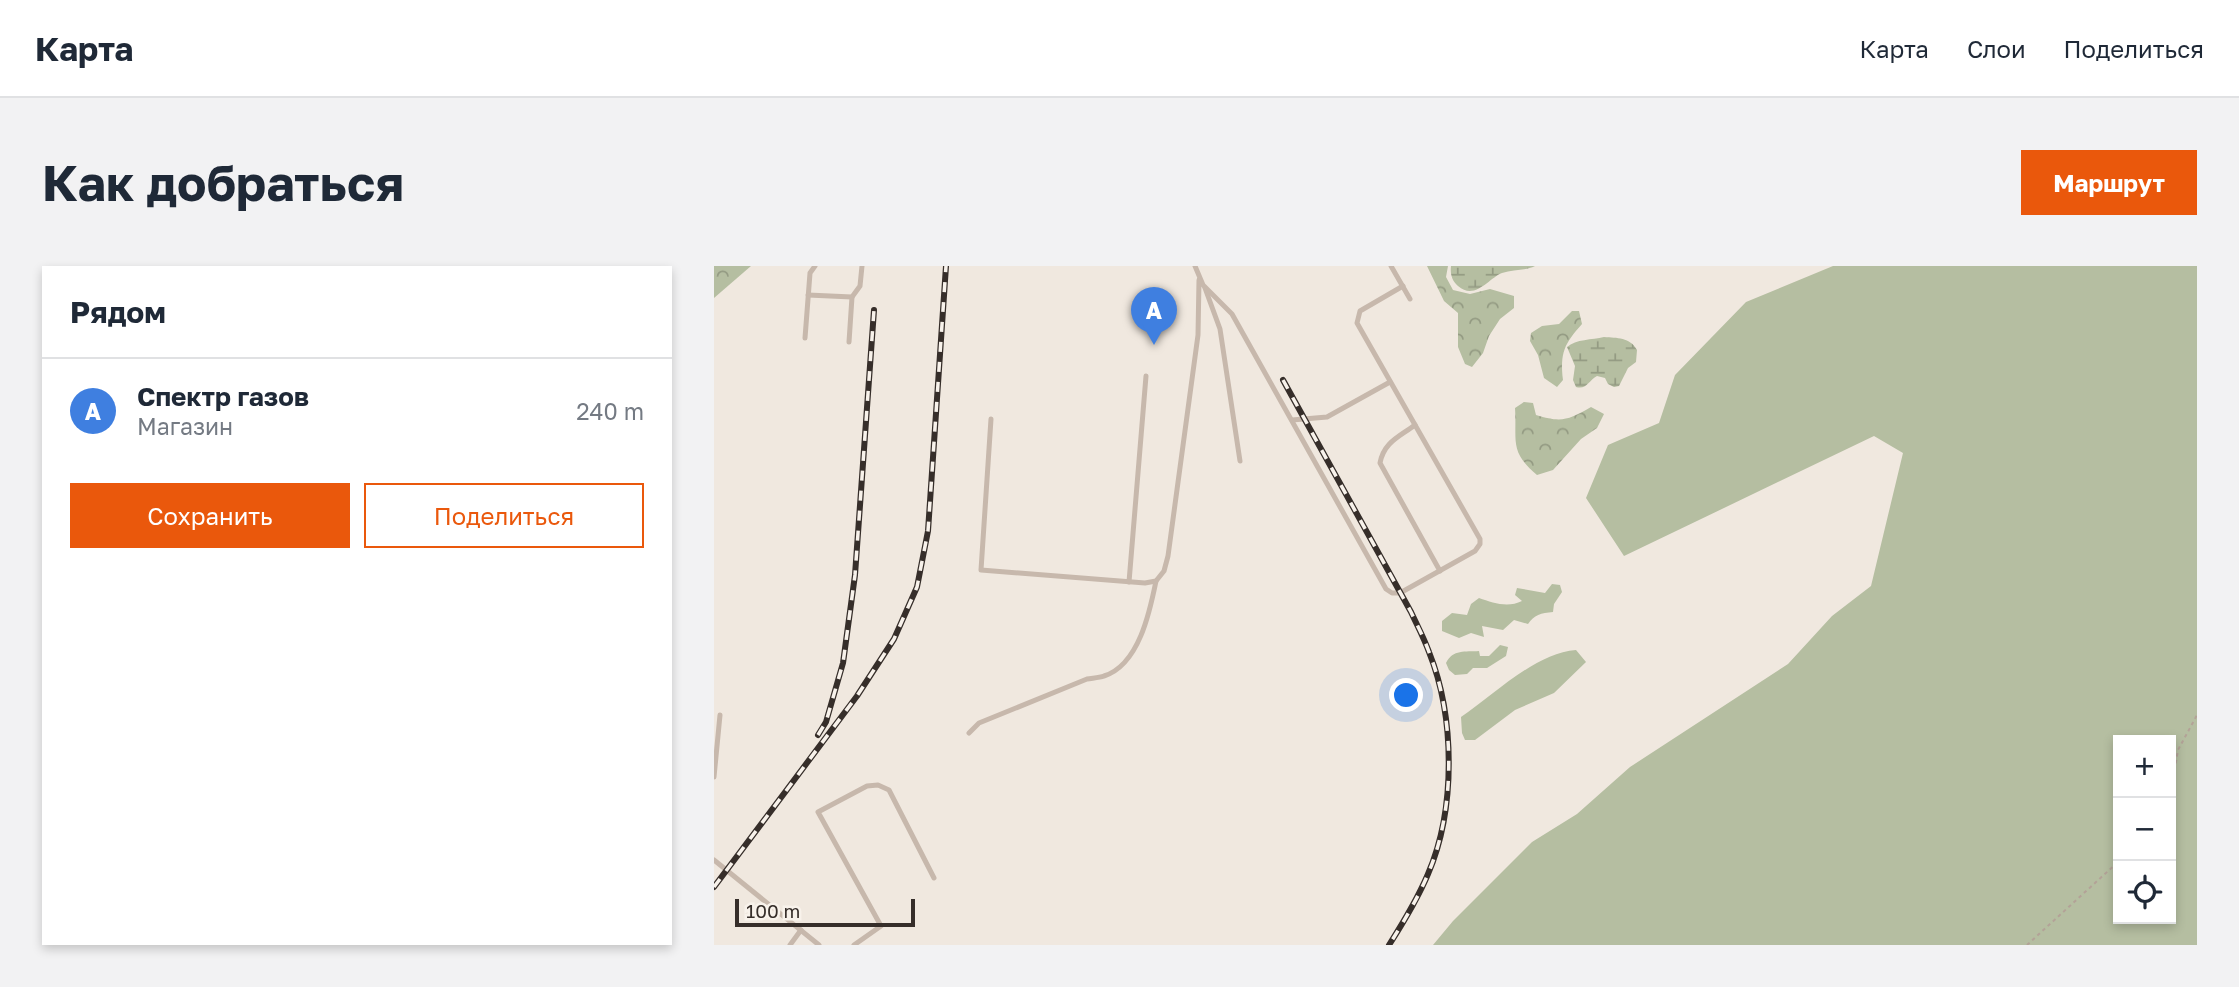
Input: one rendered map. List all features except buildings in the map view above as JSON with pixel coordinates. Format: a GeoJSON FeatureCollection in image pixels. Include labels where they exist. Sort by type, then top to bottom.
{"type":"FeatureCollection","features":[{"type":"Feature","properties":{"kind":"lane"},"geometry":{"type":"LineString","coordinates":[[805,338],[810,273],[815,266]]}},
{"type":"Feature","properties":{"kind":"lane"},"geometry":{"type":"LineString","coordinates":[[849,342],[852,297],[860,286],[862,266]]}},
{"type":"Feature","properties":{"kind":"lane"},"geometry":{"type":"LineString","coordinates":[[1195,266],[1220,329],[1240,461]]}},
{"type":"Feature","properties":{"kind":"lane"},"geometry":{"type":"LineString","coordinates":[[1391,266],[1410,299]]}},
{"type":"Feature","properties":{"kind":"lane"},"geometry":{"type":"LineString","coordinates":[[969,733],[979,723],[1087,678],[1104,676],[1116,670],[1131,653],[1147,622],[1156,581],[1164,570],[1168,556],[1198,335],[1199,276]]}},
{"type":"Feature","properties":{"kind":"lane"},"geometry":{"type":"LineString","coordinates":[[1203,285],[1232,314],[1387,589],[1392,593],[1403,593],[1475,551],[1479,548],[1480,539],[1357,323],[1360,311],[1403,286]]}},
{"type":"Feature","properties":{"kind":"lane"},"geometry":{"type":"LineString","coordinates":[[808,295],[852,297]]}},
{"type":"Feature","properties":{"kind":"lane"},"geometry":{"type":"LineString","coordinates":[[1129,582],[1146,376]]}},
{"type":"Feature","properties":{"kind":"lane"},"geometry":{"type":"LineString","coordinates":[[1292,420],[1327,417],[1390,382]]}},
{"type":"Feature","properties":{"kind":"lane"},"geometry":{"type":"LineString","coordinates":[[991,419],[981,570],[1144,583],[1156,581]]}},
{"type":"Feature","properties":{"kind":"lane"},"geometry":{"type":"LineString","coordinates":[[1415,425],[1382,451],[1380,463],[1440,571]]}},
{"type":"Feature","properties":{"kind":"lane"},"geometry":{"type":"LineString","coordinates":[[714,777],[720,715]]}},
{"type":"Feature","properties":{"kind":"lane"},"geometry":{"type":"LineString","coordinates":[[854,945],[881,926],[818,812],[867,786],[878,785],[889,790],[934,878]]}},
{"type":"Feature","properties":{"kind":"lane"},"geometry":{"type":"LineString","coordinates":[[714,860],[819,945]]}},
{"type":"Feature","properties":{"kind":"lane"},"geometry":{"type":"LineString","coordinates":[[790,945],[801,930]]}},
{"type":"Feature","properties":{"kind":"path"},"geometry":{"type":"LineString","coordinates":[[2176,761],[2178,750],[2197,715]]}},
{"type":"Feature","properties":{"kind":"path"},"geometry":{"type":"LineString","coordinates":[[2027,945],[2113,867]]}},
{"type":"Feature","properties":{"kind":"green space"},"geometry":{"type":"Polygon","coordinates":[[[714,266],[751,266],[714,298],[714,266]]]}},
{"type":"Feature","properties":{"kind":"green space"},"geometry":{"type":"Polygon","coordinates":[[[1427,266],[1448,266],[1446,277],[1453,290],[1470,294],[1490,289],[1514,296],[1514,308],[1500,319],[1489,336],[1483,353],[1472,367],[1465,364],[1458,347],[1458,313],[1444,301],[1427,266]]]}},
{"type":"Feature","properties":{"kind":"green space"},"geometry":{"type":"Polygon","coordinates":[[[1451,266],[1535,266],[1502,273],[1482,287],[1470,291],[1454,282],[1451,266]]]}},
{"type":"Feature","properties":{"kind":"green space"},"geometry":{"type":"Polygon","coordinates":[[[1833,266],[2197,266],[2197,945],[1433,945],[1453,921],[1532,842],[1577,814],[1630,767],[1788,664],[1832,616],[1871,586],[1903,453],[1874,436],[1624,556],[1586,498],[1608,445],[1659,423],[1675,375],[1746,302],[1833,266]]]}},
{"type":"Feature","properties":{"kind":"green space"},"geometry":{"type":"Polygon","coordinates":[[[1572,311],[1579,311],[1582,324],[1565,349],[1563,380],[1557,387],[1544,378],[1538,355],[1530,341],[1531,333],[1542,326],[1559,324],[1572,311]]]}},
{"type":"Feature","properties":{"kind":"green space"},"geometry":{"type":"Polygon","coordinates":[[[1604,337],[1623,339],[1631,343],[1637,350],[1636,362],[1628,368],[1619,386],[1614,387],[1608,384],[1605,378],[1597,376],[1585,386],[1576,387],[1573,380],[1575,366],[1567,347],[1579,341],[1604,337]]]}},
{"type":"Feature","properties":{"kind":"green space"},"geometry":{"type":"Polygon","coordinates":[[[1524,402],[1533,403],[1536,415],[1552,419],[1570,417],[1591,407],[1604,414],[1597,428],[1581,439],[1553,470],[1537,475],[1522,459],[1516,445],[1515,408],[1524,402]]]}},
{"type":"Feature","properties":{"kind":"green space"},"geometry":{"type":"Polygon","coordinates":[[[1552,584],[1560,585],[1562,592],[1554,604],[1553,612],[1538,615],[1528,624],[1514,620],[1503,630],[1482,626],[1484,637],[1471,633],[1459,638],[1442,631],[1442,621],[1452,613],[1467,615],[1471,604],[1479,598],[1511,604],[1522,601],[1515,595],[1517,588],[1545,593],[1552,584]]]}},
{"type":"Feature","properties":{"kind":"green space"},"geometry":{"type":"Polygon","coordinates":[[[1500,645],[1508,647],[1506,656],[1487,668],[1473,668],[1467,674],[1455,675],[1446,663],[1452,655],[1460,652],[1479,651],[1480,656],[1489,656],[1500,645]]]}},
{"type":"Feature","properties":{"kind":"green space"},"geometry":{"type":"Polygon","coordinates":[[[1576,650],[1586,662],[1554,693],[1515,710],[1475,740],[1465,740],[1461,717],[1530,667],[1561,653],[1576,650]]]}},
{"type":"Feature","properties":{"kind":"railway"},"geometry":{"type":"LineString","coordinates":[[714,887],[857,696],[894,639],[917,587],[928,531],[946,266]]}},
{"type":"Feature","properties":{"kind":"railway"},"geometry":{"type":"LineString","coordinates":[[818,735],[826,722],[843,663],[855,575],[874,310]]}},
{"type":"Feature","properties":{"kind":"railway"},"geometry":{"type":"LineString","coordinates":[[1283,380],[1411,612],[1429,652],[1444,705],[1449,763],[1444,821],[1424,883],[1389,945]]}},
{"type":"Feature","properties":{"kind":"place","name":"Спектр газов"},"geometry":{"type":"Point","coordinates":[1154,345]}}]}
